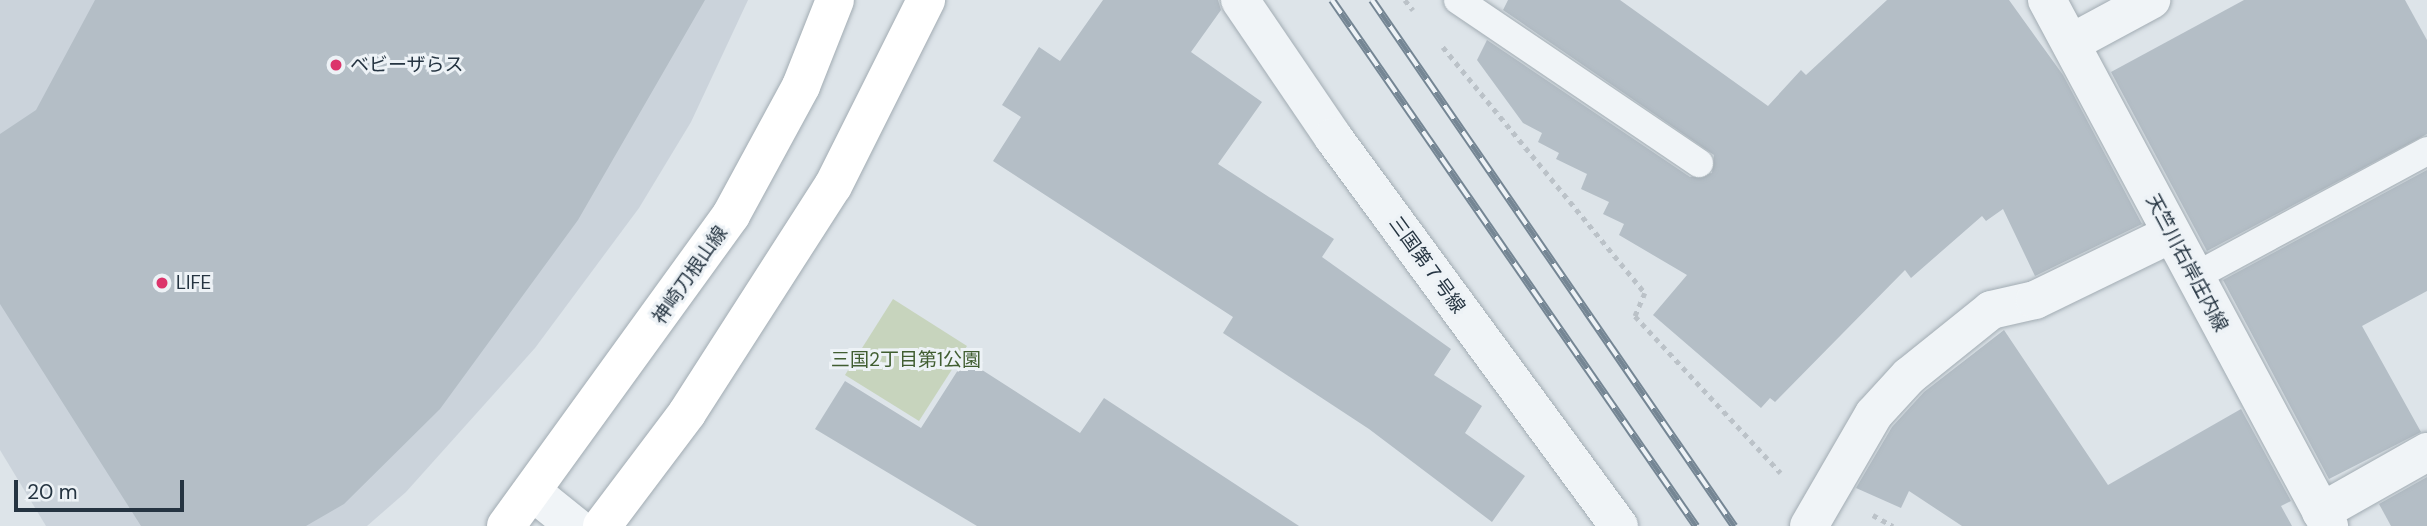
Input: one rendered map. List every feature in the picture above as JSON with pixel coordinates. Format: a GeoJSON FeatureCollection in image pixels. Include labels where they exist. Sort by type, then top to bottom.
{"type":"FeatureCollection","features":[{"type":"Feature","properties":{"kind":"street","name":"神崎刀根山線"},"geometry":{"type":"LineString","coordinates":[[506,526],[534,493],[731,215],[801,86],[835,0]]}},
{"type":"Feature","properties":{"kind":"street"},"geometry":{"type":"LineString","coordinates":[[614,522],[827,197],[926,0]]}},
{"type":"Feature","properties":{"kind":"street","name":"三国第７号線"},"geometry":{"type":"LineString","coordinates":[[1240,0],[1333,137],[1619,526]]}},
{"type":"Feature","properties":{"kind":"street","name":"天竺川右岸庄内線"},"geometry":{"type":"LineString","coordinates":[[2048,0],[2073,41],[2171,234],[2325,519]]}},
{"type":"Feature","properties":{"kind":"street"},"geometry":{"type":"LineString","coordinates":[[2073,41],[2151,0]]}},
{"type":"Feature","properties":{"kind":"street"},"geometry":{"type":"LineString","coordinates":[[1817,513],[1874,414],[1909,376],[1991,310],[2035,300],[2171,234]]}},
{"type":"Feature","properties":{"kind":"street"},"geometry":{"type":"LineString","coordinates":[[2325,519],[2427,452]]}},
{"type":"Feature","properties":{"kind":"street"},"geometry":{"type":"LineString","coordinates":[[534,493],[575,526]]}},
{"type":"Feature","properties":{"kind":"lane"},"geometry":{"type":"LineString","coordinates":[[1458,0],[1481,25],[1699,163]]}},
{"type":"Feature","properties":{"kind":"lane"},"geometry":{"type":"LineString","coordinates":[[2194,277],[2427,151]]}},
{"type":"Feature","properties":{"kind":"path"},"geometry":{"type":"LineString","coordinates":[[1405,0],[1422,21]]}},
{"type":"Feature","properties":{"kind":"path"},"geometry":{"type":"LineString","coordinates":[[1439,42],[1645,293],[1635,316],[1817,513]]}},
{"type":"Feature","properties":{"kind":"shaded area"},"geometry":{"type":"Polygon","coordinates":[[[0,0],[748,0],[691,122],[639,208],[535,348],[406,492],[367,526],[46,526],[0,450],[0,0]]]}},
{"type":"Feature","properties":{"kind":"green space","name":"三国2丁目第1公園"},"geometry":{"type":"Polygon","coordinates":[[[893,299],[967,346],[919,421],[845,375],[893,299]]]}},
{"type":"Feature","properties":{"kind":"building"},"geometry":{"type":"Polygon","coordinates":[[[95,0],[705,0],[578,220],[440,409],[344,504],[306,526],[141,526],[0,304],[0,134],[36,110],[95,0]]]}},
{"type":"Feature","properties":{"kind":"building"},"geometry":{"type":"Polygon","coordinates":[[[1103,0],[1218,0],[1221,10],[1191,52],[1262,102],[1218,164],[1334,239],[1322,257],[1451,349],[1434,375],[1482,406],[1465,433],[1525,476],[1492,522],[1369,429],[1223,333],[1233,317],[993,161],[1021,117],[1002,105],[1039,47],[1060,61],[1103,0]]]}},
{"type":"Feature","properties":{"kind":"building"},"geometry":{"type":"Polygon","coordinates":[[[1508,0],[1620,0],[1768,106],[1801,70],[1806,75],[1887,0],[2009,0],[2063,75],[2142,224],[2035,276],[2003,209],[1986,221],[1982,216],[1911,278],[1905,270],[1775,402],[1770,398],[1761,408],[1653,315],[1687,275],[1619,235],[1624,224],[1603,214],[1609,202],[1581,189],[1587,174],[1556,159],[1559,153],[1538,142],[1542,133],[1523,123],[1477,60],[1487,40],[1690,177],[1712,173],[1714,155],[1503,10],[1508,0]]]}},
{"type":"Feature","properties":{"kind":"building"},"geometry":{"type":"Polygon","coordinates":[[[2244,0],[2405,0],[2427,40],[2427,134],[2207,251],[2111,72],[2244,0]]]}},
{"type":"Feature","properties":{"kind":"building"},"geometry":{"type":"Polygon","coordinates":[[[2427,170],[2427,291],[2362,326],[2421,432],[2329,479],[2223,280],[2427,170]]]}},
{"type":"Feature","properties":{"kind":"building"},"geometry":{"type":"Polygon","coordinates":[[[2004,330],[2108,485],[2241,409],[2291,501],[2281,506],[2292,526],[1962,526],[1909,491],[1901,508],[1856,488],[1892,427],[1924,392],[2004,330]]]}},
{"type":"Feature","properties":{"kind":"building"},"geometry":{"type":"Polygon","coordinates":[[[965,359],[1080,433],[1104,398],[1299,526],[977,526],[815,429],[845,381],[921,428],[965,359]]]}},
{"type":"Feature","properties":{"kind":"building"},"geometry":{"type":"Polygon","coordinates":[[[2427,477],[2427,526],[2391,526],[2379,504],[2427,477]]]}},
{"type":"Feature","properties":{"kind":"railway"},"geometry":{"type":"LineString","coordinates":[[1332,0],[1696,526]]}},
{"type":"Feature","properties":{"kind":"railway"},"geometry":{"type":"LineString","coordinates":[[1372,0],[1734,526]]}},
{"type":"Feature","properties":{"kind":"place","name":"ベビーザらス"},"geometry":{"type":"Point","coordinates":[336,65]}},
{"type":"Feature","properties":{"kind":"place","name":"LIFE"},"geometry":{"type":"Point","coordinates":[162,283]}}]}
